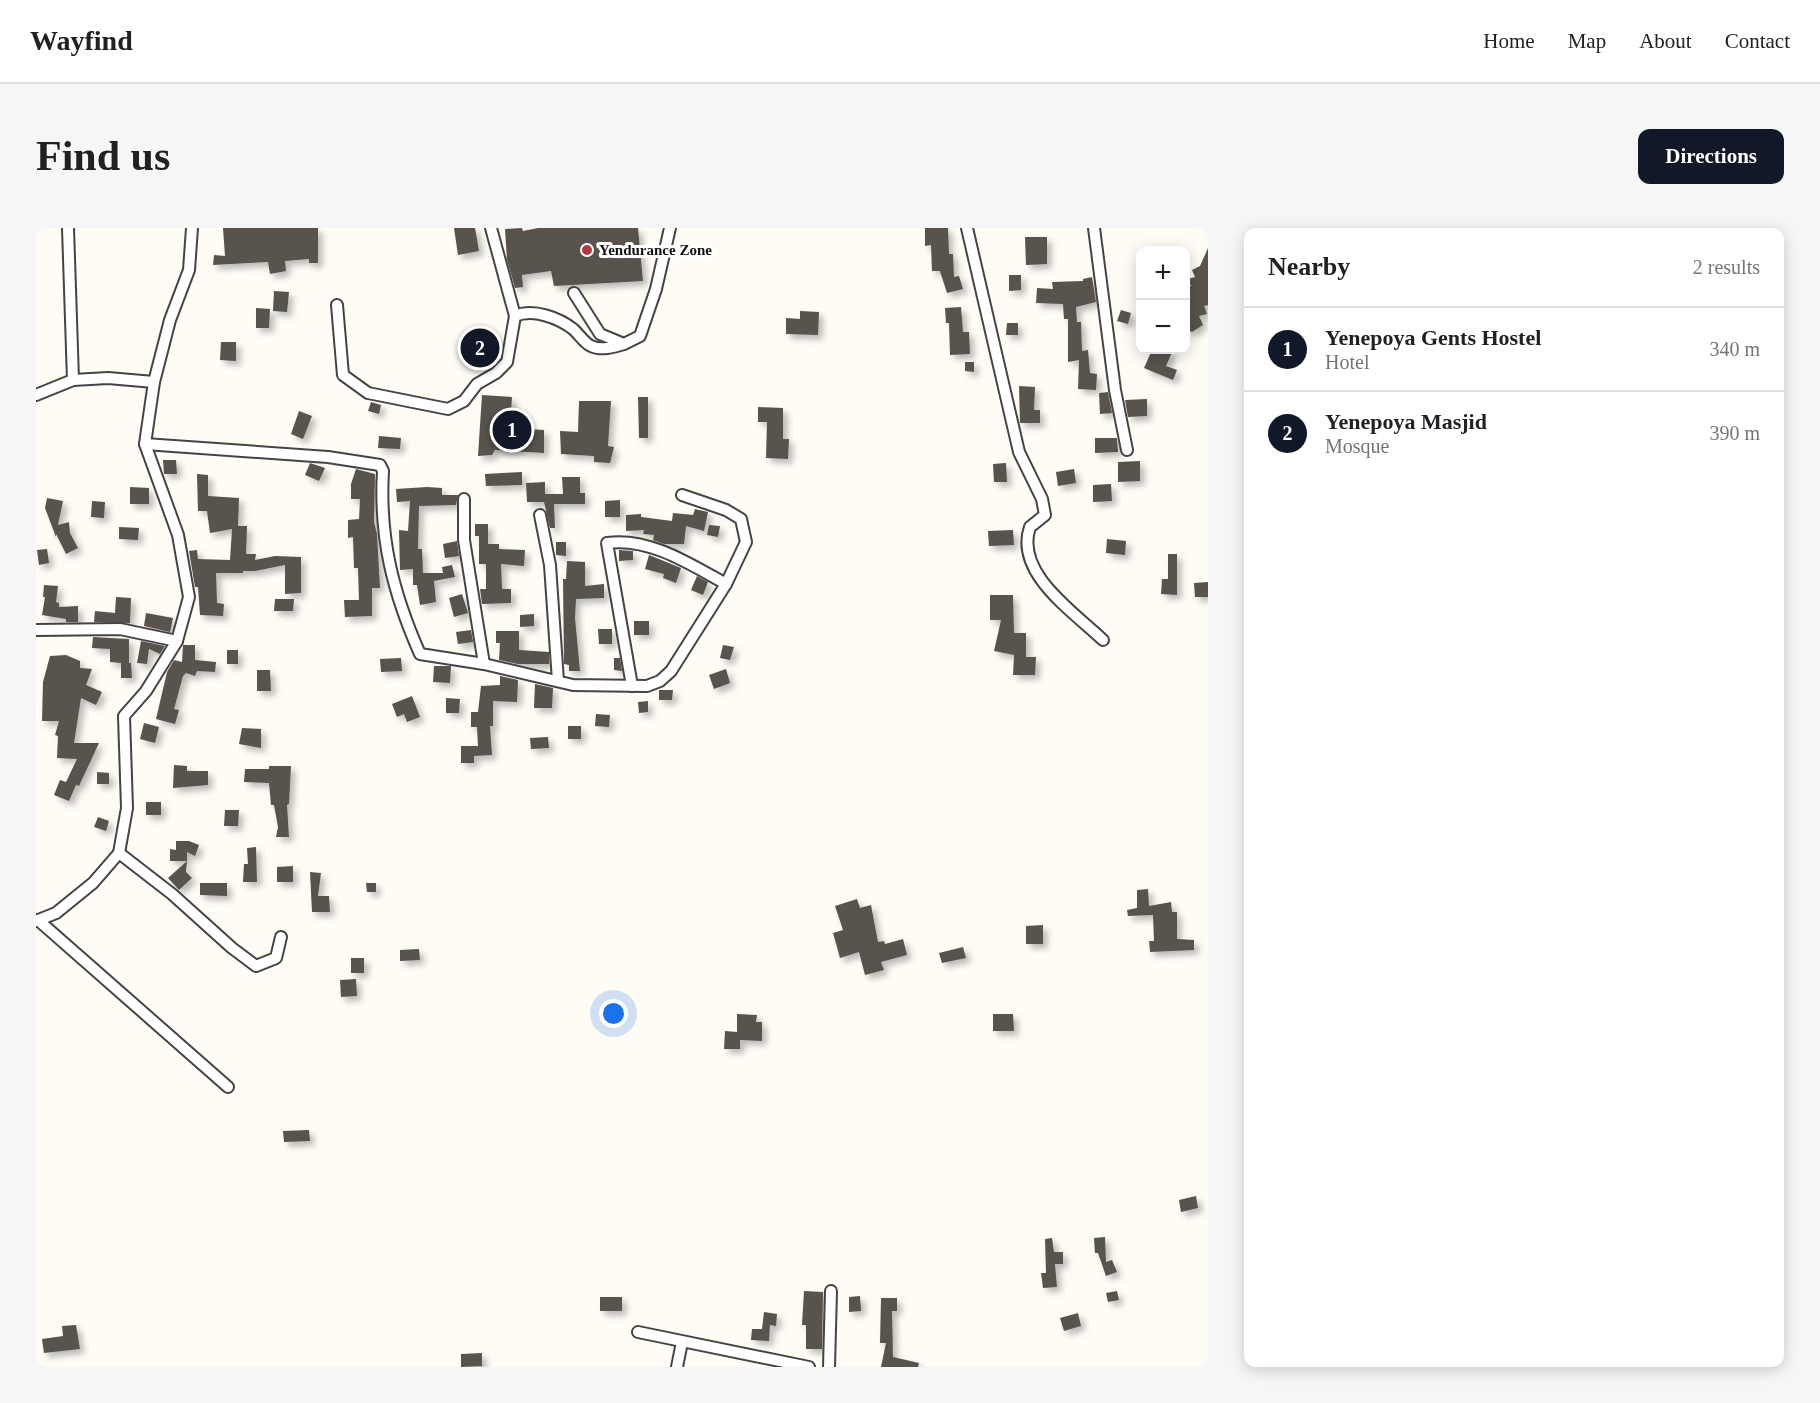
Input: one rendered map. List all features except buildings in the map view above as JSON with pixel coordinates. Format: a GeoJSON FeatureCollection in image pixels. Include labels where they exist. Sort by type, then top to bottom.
{"type":"FeatureCollection","features":[{"type":"Feature","properties":{"kind":"street"},"geometry":{"type":"LineString","coordinates":[[68,228],[73,380]]}},
{"type":"Feature","properties":{"kind":"street"},"geometry":{"type":"LineString","coordinates":[[192,228],[189,270],[170,320],[154,382],[145,444],[178,535],[189,597],[177,641],[146,691],[124,716],[127,808],[119,853],[93,883],[56,912],[37,921],[228,1087]]}},
{"type":"Feature","properties":{"kind":"street"},"geometry":{"type":"LineString","coordinates":[[337,305],[343,375],[368,393],[425,406],[448,409],[464,401],[477,384],[496,373],[507,362],[515,316],[491,228]]}},
{"type":"Feature","properties":{"kind":"street"},"geometry":{"type":"LineString","coordinates":[[515,316],[522,313],[557,319],[572,328],[591,346],[607,348],[624,344],[640,336],[656,289],[670,228]]}},
{"type":"Feature","properties":{"kind":"street"},"geometry":{"type":"LineString","coordinates":[[967,228],[1019,452],[1042,499],[1045,515],[1030,527],[1027,554],[1035,574],[1103,640]]}},
{"type":"Feature","properties":{"kind":"street"},"geometry":{"type":"LineString","coordinates":[[1094,228],[1115,390],[1126,450]]}},
{"type":"Feature","properties":{"kind":"street"},"geometry":{"type":"LineString","coordinates":[[574,293],[600,334],[624,344]]}},
{"type":"Feature","properties":{"kind":"street"},"geometry":{"type":"LineString","coordinates":[[36,395],[73,380],[108,378],[154,382]]}},
{"type":"Feature","properties":{"kind":"street"},"geometry":{"type":"LineString","coordinates":[[145,444],[328,457],[380,465],[383,471],[383,523],[389,570],[405,620],[420,654],[484,664],[573,685],[647,686],[660,681],[671,671],[726,584],[746,542],[741,519],[726,510],[682,495]]}},
{"type":"Feature","properties":{"kind":"street"},"geometry":{"type":"LineString","coordinates":[[464,499],[464,540],[484,664]]}},
{"type":"Feature","properties":{"kind":"street"},"geometry":{"type":"LineString","coordinates":[[540,515],[550,565],[558,681]]}},
{"type":"Feature","properties":{"kind":"street"},"geometry":{"type":"LineString","coordinates":[[632,686],[607,543],[622,541],[671,554],[726,584]]}},
{"type":"Feature","properties":{"kind":"street"},"geometry":{"type":"LineString","coordinates":[[36,630],[120,629],[177,641]]}},
{"type":"Feature","properties":{"kind":"street"},"geometry":{"type":"LineString","coordinates":[[119,853],[172,894],[232,948],[256,966],[276,958],[281,937]]}},
{"type":"Feature","properties":{"kind":"street"},"geometry":{"type":"LineString","coordinates":[[829,1367],[831,1291]]}},
{"type":"Feature","properties":{"kind":"street"},"geometry":{"type":"LineString","coordinates":[[638,1332],[672,1337],[682,1342],[809,1367]]}},
{"type":"Feature","properties":{"kind":"street"},"geometry":{"type":"LineString","coordinates":[[677,1367],[682,1342]]}},
{"type":"Feature","properties":{"kind":"place","name":"Yendurance Zone"},"geometry":{"type":"Point","coordinates":[587,250]}},
{"type":"Feature","properties":{"kind":"place","name":"Yenepoya Masjid"},"geometry":{"type":"Point","coordinates":[480,348]}},
{"type":"Feature","properties":{"kind":"place","name":"Yenepoya Gents Hostel"},"geometry":{"type":"Point","coordinates":[512,430]}}]}
